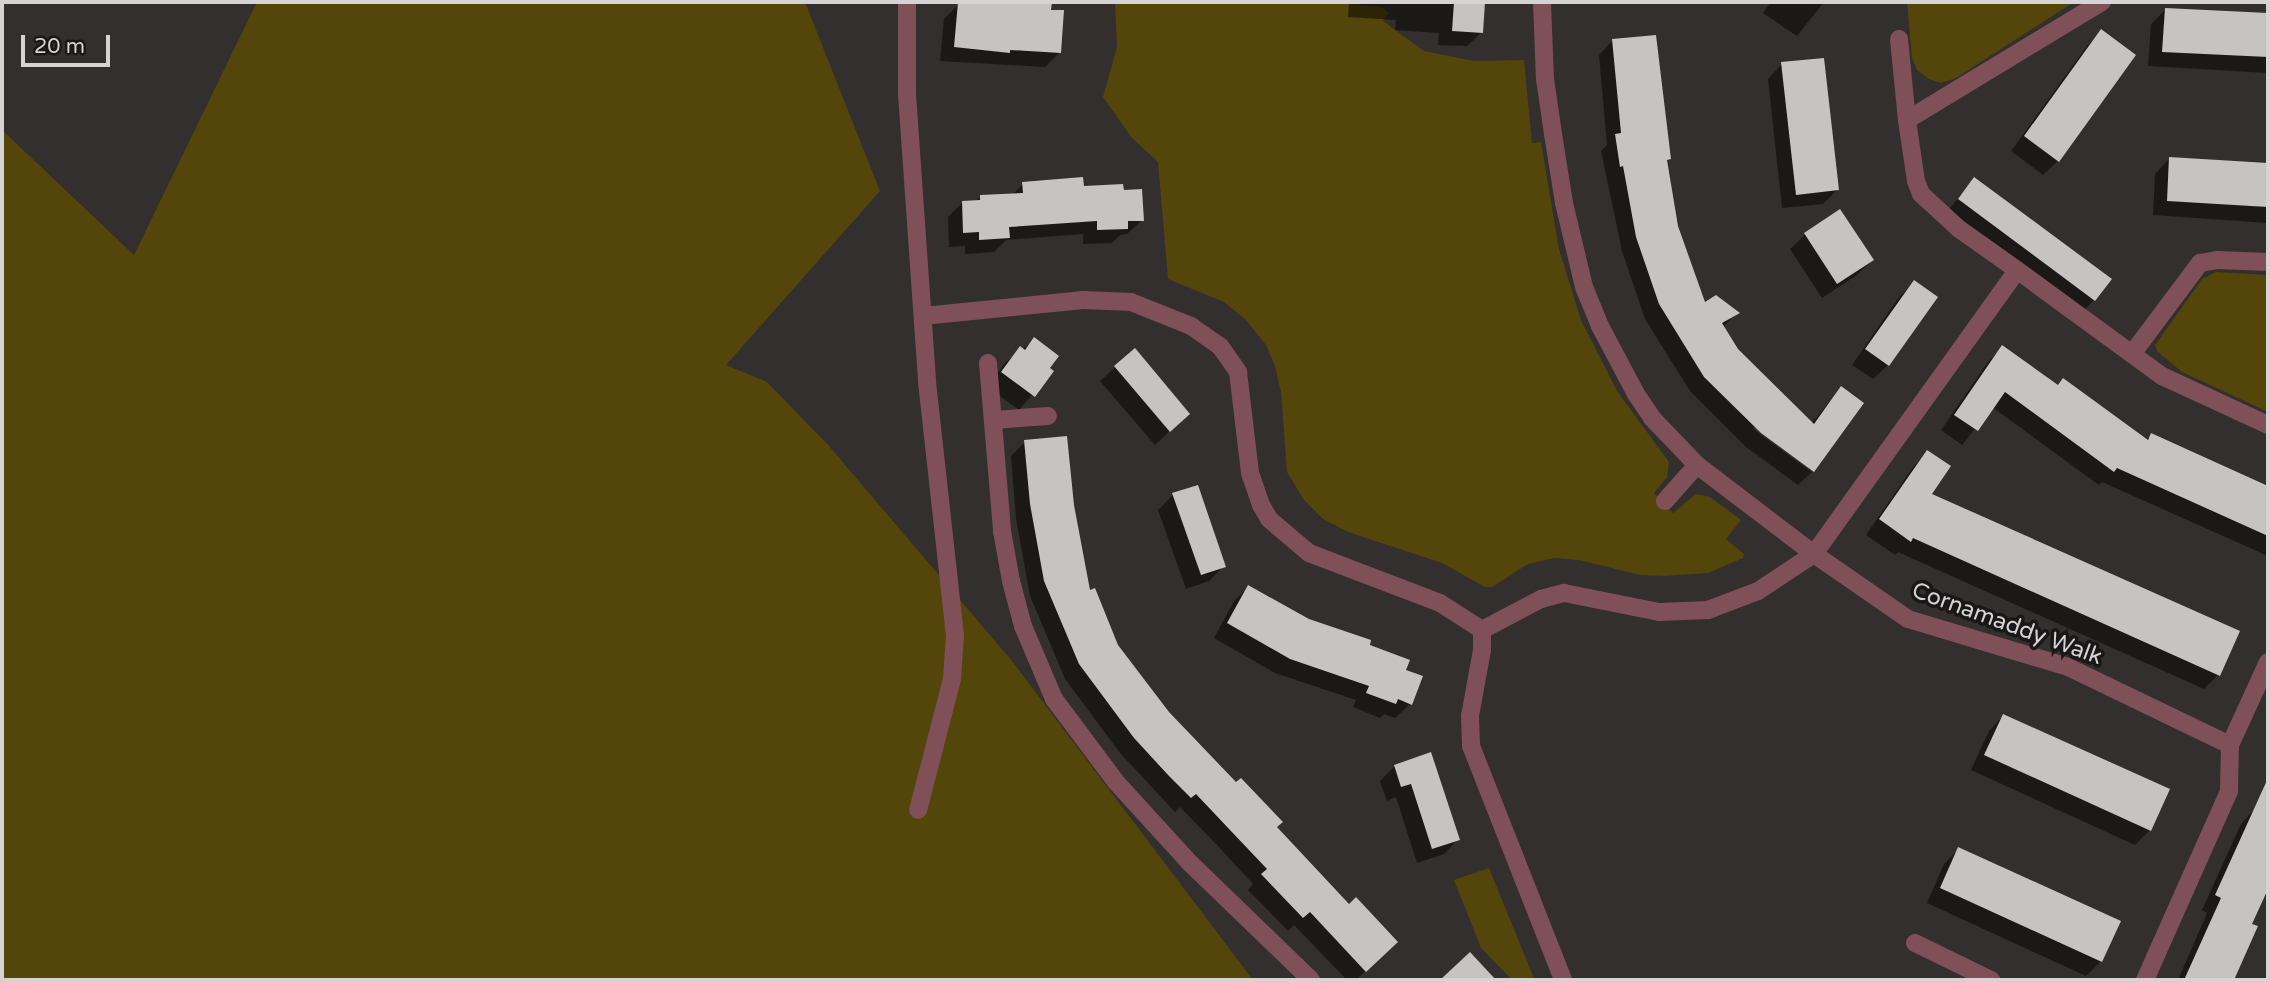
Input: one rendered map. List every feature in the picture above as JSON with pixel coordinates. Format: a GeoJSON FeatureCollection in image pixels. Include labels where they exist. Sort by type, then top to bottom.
{"type":"FeatureCollection","features":[{"type":"Feature","properties":{"kind":"street"},"geometry":{"type":"LineString","coordinates":[[907,2],[907,94],[923,316],[955,635],[949,690],[918,810]]}},
{"type":"Feature","properties":{"kind":"street","name":"Cornamaddy Walk"},"geometry":{"type":"LineString","coordinates":[[1542,2],[1545,79],[1553,134],[1564,203],[1584,286],[1605,337],[1652,418],[1697,465],[1814,554],[1908,619],[2068,667],[2230,745]]}},
{"type":"Feature","properties":{"kind":"street"},"geometry":{"type":"LineString","coordinates":[[1907,120],[2102,2]]}},
{"type":"Feature","properties":{"kind":"street"},"geometry":{"type":"LineString","coordinates":[[1899,39],[1907,120],[1916,181],[1921,194],[1958,228],[2132,354],[2186,388],[2268,425]]}},
{"type":"Feature","properties":{"kind":"street"},"geometry":{"type":"LineString","coordinates":[[2132,354],[2200,263],[2217,260],[2268,262]]}},
{"type":"Feature","properties":{"kind":"street"},"geometry":{"type":"LineString","coordinates":[[1482,630],[1541,599],[1564,593],[1659,612],[1708,610],[1758,591],[1814,554],[2017,270]]}},
{"type":"Feature","properties":{"kind":"street"},"geometry":{"type":"LineString","coordinates":[[923,316],[1083,300],[1108,300],[1151,308],[1191,326],[1220,346],[1238,373],[1252,480],[1261,505],[1281,531],[1309,553],[1440,603],[1482,630]]}},
{"type":"Feature","properties":{"kind":"street"},"geometry":{"type":"LineString","coordinates":[[988,363],[1002,531],[1011,581],[1023,626],[1054,699],[1116,782],[1190,863],[1311,980]]}},
{"type":"Feature","properties":{"kind":"street"},"geometry":{"type":"LineString","coordinates":[[992,420],[1048,416]]}},
{"type":"Feature","properties":{"kind":"street"},"geometry":{"type":"LineString","coordinates":[[1665,501],[1697,465]]}},
{"type":"Feature","properties":{"kind":"street"},"geometry":{"type":"LineString","coordinates":[[1482,630],[1482,650],[1470,716],[1471,746],[1563,980]]}},
{"type":"Feature","properties":{"kind":"street"},"geometry":{"type":"LineString","coordinates":[[2145,980],[2230,791],[2230,745],[2268,662]]}},
{"type":"Feature","properties":{"kind":"street"},"geometry":{"type":"LineString","coordinates":[[1915,943],[1991,980]]}},
{"type":"Feature","properties":{"kind":"shaded area"},"geometry":{"type":"Polygon","coordinates":[[[257,2],[805,2],[880,191],[726,365],[767,382],[829,446],[1012,661],[1253,980],[2,980],[2,130],[134,255],[257,2]]]}},
{"type":"Feature","properties":{"kind":"shaded area"},"geometry":{"type":"Polygon","coordinates":[[[1115,2],[1359,2],[1359,5],[1381,7],[1389,13],[1383,21],[1424,51],[1474,61],[1524,60],[1532,143],[1541,142],[1559,249],[1581,320],[1617,391],[1669,462],[1667,477],[1654,493],[1673,513],[1696,494],[1710,497],[1741,520],[1726,539],[1744,554],[1743,558],[1708,573],[1664,576],[1640,575],[1579,560],[1554,558],[1528,564],[1492,587],[1485,587],[1442,563],[1348,532],[1323,519],[1304,500],[1287,472],[1281,392],[1275,366],[1266,345],[1246,320],[1224,302],[1168,279],[1158,162],[1132,138],[1103,97],[1117,47],[1115,2]]]}},
{"type":"Feature","properties":{"kind":"shaded area"},"geometry":{"type":"Polygon","coordinates":[[[1907,2],[2074,2],[1956,78],[1941,83],[1929,79],[1917,70],[1912,58],[1907,2]]]}},
{"type":"Feature","properties":{"kind":"shaded area"},"geometry":{"type":"Polygon","coordinates":[[[2216,272],[2268,275],[2268,412],[2182,372],[2157,351],[2155,345],[2202,279],[2216,272]]]}},
{"type":"Feature","properties":{"kind":"shaded area"},"geometry":{"type":"Polygon","coordinates":[[[1489,868],[1534,980],[1512,980],[1481,948],[1454,880],[1489,868]]]}},
{"type":"Feature","properties":{"kind":"building"},"geometry":{"type":"Polygon","coordinates":[[[958,2],[1052,2],[1051,10],[1064,10],[1061,53],[1010,50],[1010,53],[954,47],[958,2]]]}},
{"type":"Feature","properties":{"kind":"building"},"geometry":{"type":"Polygon","coordinates":[[[1454,2],[1485,2],[1483,33],[1452,31],[1454,2]]]}},
{"type":"Feature","properties":{"kind":"building"},"geometry":{"type":"Polygon","coordinates":[[[2165,8],[2268,13],[2268,57],[2162,52],[2165,8]]]}},
{"type":"Feature","properties":{"kind":"building"},"geometry":{"type":"Polygon","coordinates":[[[2101,29],[2136,55],[2059,162],[2024,136],[2101,29]]]}},
{"type":"Feature","properties":{"kind":"building"},"geometry":{"type":"Polygon","coordinates":[[[1656,35],[1671,159],[1667,160],[1678,226],[1705,302],[1716,295],[1740,313],[1722,323],[1738,349],[1814,424],[1841,386],[1864,403],[1814,472],[1761,433],[1704,377],[1659,304],[1636,237],[1623,166],[1620,167],[1615,134],[1621,133],[1612,39],[1656,35]]]}},
{"type":"Feature","properties":{"kind":"building"},"geometry":{"type":"Polygon","coordinates":[[[1824,58],[1839,190],[1796,195],[1781,62],[1824,58]]]}},
{"type":"Feature","properties":{"kind":"building"},"geometry":{"type":"Polygon","coordinates":[[[2169,157],[2268,163],[2268,207],[2167,201],[2169,157]]]}},
{"type":"Feature","properties":{"kind":"building"},"geometry":{"type":"Polygon","coordinates":[[[1083,177],[1084,186],[1123,184],[1124,190],[1142,189],[1144,221],[1128,221],[1128,229],[1097,230],[1097,221],[1009,227],[1010,238],[979,240],[979,232],[963,233],[962,201],[980,200],[980,195],[1023,193],[1022,182],[1083,177]]]}},
{"type":"Feature","properties":{"kind":"building"},"geometry":{"type":"Polygon","coordinates":[[[1974,177],[2112,279],[2095,301],[1958,199],[1974,177]]]}},
{"type":"Feature","properties":{"kind":"building"},"geometry":{"type":"Polygon","coordinates":[[[1840,209],[1874,260],[1837,284],[1804,233],[1840,209]]]}},
{"type":"Feature","properties":{"kind":"building"},"geometry":{"type":"Polygon","coordinates":[[[1914,280],[1938,297],[1889,366],[1865,349],[1914,280]]]}},
{"type":"Feature","properties":{"kind":"building"},"geometry":{"type":"Polygon","coordinates":[[[1034,337],[1059,356],[1050,368],[1054,371],[1035,397],[1001,372],[1020,346],[1025,350],[1034,337]]]}},
{"type":"Feature","properties":{"kind":"building"},"geometry":{"type":"Polygon","coordinates":[[[2002,345],[2058,385],[2063,378],[2148,440],[2151,433],[2268,486],[2268,536],[2117,468],[2114,472],[2005,392],[1978,431],[1954,415],[2002,345]]]}},
{"type":"Feature","properties":{"kind":"building"},"geometry":{"type":"Polygon","coordinates":[[[1135,348],[1190,414],[1170,432],[1114,366],[1135,348]]]}},
{"type":"Feature","properties":{"kind":"building"},"geometry":{"type":"Polygon","coordinates":[[[1067,436],[1074,505],[1090,590],[1095,588],[1118,645],[1169,712],[1236,782],[1241,778],[1283,822],[1277,827],[1349,904],[1356,897],[1398,942],[1366,972],[1310,912],[1303,918],[1261,874],[1267,869],[1196,794],[1191,798],[1169,776],[1134,738],[1079,664],[1044,581],[1030,504],[1024,440],[1067,436]]]}},
{"type":"Feature","properties":{"kind":"building"},"geometry":{"type":"Polygon","coordinates":[[[1927,450],[1951,466],[1932,494],[2240,631],[2220,676],[1913,538],[1911,542],[1879,519],[1927,450]]]}},
{"type":"Feature","properties":{"kind":"building"},"geometry":{"type":"Polygon","coordinates":[[[1198,485],[1226,567],[1201,575],[1172,493],[1198,485]]]}},
{"type":"Feature","properties":{"kind":"building"},"geometry":{"type":"Polygon","coordinates":[[[1248,585],[1309,619],[1371,640],[1370,645],[1410,660],[1406,670],[1423,676],[1412,705],[1398,699],[1396,704],[1366,693],[1369,686],[1290,659],[1227,623],[1248,585]]]}},
{"type":"Feature","properties":{"kind":"building"},"geometry":{"type":"Polygon","coordinates":[[[2003,714],[2170,789],[2151,831],[1984,755],[2003,714]]]}},
{"type":"Feature","properties":{"kind":"building"},"geometry":{"type":"Polygon","coordinates":[[[1431,752],[1460,840],[1432,849],[1411,784],[1401,787],[1394,765],[1431,752]]]}},
{"type":"Feature","properties":{"kind":"building"},"geometry":{"type":"Polygon","coordinates":[[[2268,778],[2268,889],[2252,924],[2258,926],[2234,980],[2184,980],[2221,898],[2215,895],[2268,778]]]}},
{"type":"Feature","properties":{"kind":"building"},"geometry":{"type":"Polygon","coordinates":[[[1958,847],[2121,921],[2102,962],[1940,888],[1958,847]]]}},
{"type":"Feature","properties":{"kind":"building"},"geometry":{"type":"Polygon","coordinates":[[[1470,952],[1496,980],[1440,980],[1470,952]]]}}]}
